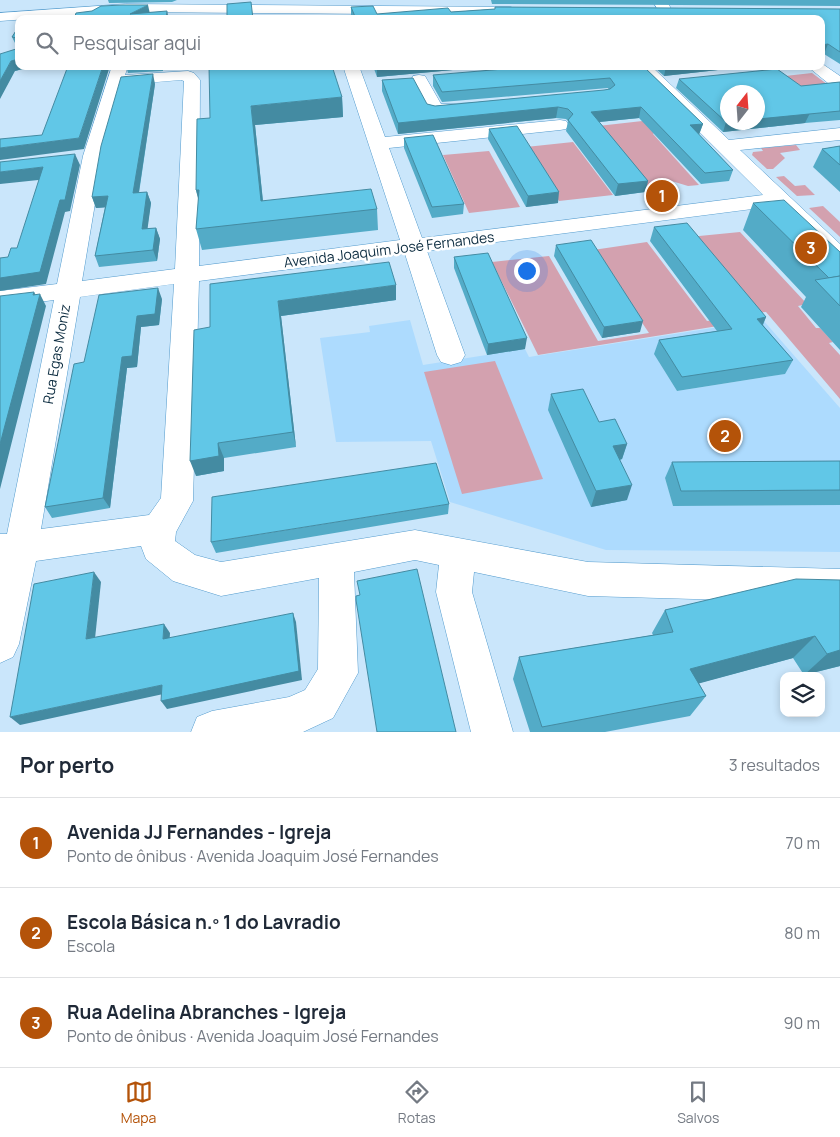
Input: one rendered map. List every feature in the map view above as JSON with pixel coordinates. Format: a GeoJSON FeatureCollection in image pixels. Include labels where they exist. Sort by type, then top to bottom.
{"type":"FeatureCollection","features":[{"type":"Feature","properties":{"kind":"street"},"geometry":{"type":"LineString","coordinates":[[60,13],[71,0]]}},
{"type":"Feature","properties":{"kind":"street"},"geometry":{"type":"LineString","coordinates":[[164,15],[196,0]]}},
{"type":"Feature","properties":{"kind":"street"},"geometry":{"type":"LineString","coordinates":[[30,15],[120,8],[390,14],[444,5],[522,11]]}},
{"type":"Feature","properties":{"kind":"street"},"geometry":{"type":"LineString","coordinates":[[648,11],[663,6],[684,12]]}},
{"type":"Feature","properties":{"kind":"street"},"geometry":{"type":"LineString","coordinates":[[0,17],[15,16]]}},
{"type":"Feature","properties":{"kind":"street"},"geometry":{"type":"LineString","coordinates":[[354,70],[366,85],[378,143],[451,355]]}},
{"type":"Feature","properties":{"kind":"street"},"geometry":{"type":"LineString","coordinates":[[644,70],[840,257]]}},
{"type":"Feature","properties":{"kind":"street"},"geometry":{"type":"LineString","coordinates":[[821,70],[840,84]]}},
{"type":"Feature","properties":{"kind":"street"},"geometry":{"type":"LineString","coordinates":[[118,74],[181,75],[188,76],[192,80],[189,221],[185,275],[177,500],[159,529],[158,548],[185,569],[221,579],[415,545],[588,579],[840,586]]}},
{"type":"Feature","properties":{"kind":"street","name":"Rua Egas Moniz"},"geometry":{"type":"LineString","coordinates":[[0,644],[10,548],[68,290],[84,157],[118,74]]}},
{"type":"Feature","properties":{"kind":"street"},"geometry":{"type":"LineString","coordinates":[[402,82],[438,78]]}},
{"type":"Feature","properties":{"kind":"street"},"geometry":{"type":"LineString","coordinates":[[419,80],[435,110],[484,105]]}},
{"type":"Feature","properties":{"kind":"street"},"geometry":{"type":"LineString","coordinates":[[658,83],[678,81]]}},
{"type":"Feature","properties":{"kind":"street"},"geometry":{"type":"LineString","coordinates":[[378,143],[560,125]]}},
{"type":"Feature","properties":{"kind":"street"},"geometry":{"type":"LineString","coordinates":[[724,146],[840,134]]}},
{"type":"Feature","properties":{"kind":"street","name":"Avenida Joaquim José Fernandes"},"geometry":{"type":"LineString","coordinates":[[0,299],[779,199]]}},
{"type":"Feature","properties":{"kind":"street"},"geometry":{"type":"LineString","coordinates":[[10,548],[159,529]]}},
{"type":"Feature","properties":{"kind":"street"},"geometry":{"type":"LineString","coordinates":[[458,553],[454,592],[492,732]]}},
{"type":"Feature","properties":{"kind":"street"},"geometry":{"type":"LineString","coordinates":[[212,732],[290,717],[318,704],[328,691],[338,673],[336,560]]}},
{"type":"Feature","properties":{"kind":"shaded area"},"geometry":{"type":"Polygon","coordinates":[[[812,73],[835,90],[799,94],[776,77],[812,73]]]}},
{"type":"Feature","properties":{"kind":"shaded area"},"geometry":{"type":"Polygon","coordinates":[[[669,118],[653,134],[699,185],[688,186],[665,179],[657,190],[650,191],[598,126],[669,118]]]}},
{"type":"Feature","properties":{"kind":"shaded area"},"geometry":{"type":"Polygon","coordinates":[[[573,142],[613,195],[559,201],[526,147],[573,142]]]}},
{"type":"Feature","properties":{"kind":"shaded area"},"geometry":{"type":"Polygon","coordinates":[[[796,145],[800,150],[780,153],[785,158],[773,169],[767,169],[752,155],[753,152],[763,151],[761,148],[796,145]]]}},
{"type":"Feature","properties":{"kind":"shaded area"},"geometry":{"type":"Polygon","coordinates":[[[489,151],[520,207],[469,213],[443,155],[489,151]]]}},
{"type":"Feature","properties":{"kind":"shaded area"},"geometry":{"type":"Polygon","coordinates":[[[784,176],[795,186],[805,185],[815,195],[797,196],[776,177],[784,176]]]}},
{"type":"Feature","properties":{"kind":"shaded area"},"geometry":{"type":"Polygon","coordinates":[[[823,206],[840,222],[840,237],[809,208],[823,206]]]}},
{"type":"Feature","properties":{"kind":"shaded area"},"geometry":{"type":"Polygon","coordinates":[[[740,232],[807,304],[798,306],[816,328],[820,328],[833,342],[829,343],[840,355],[840,399],[766,312],[753,313],[689,237],[740,232]]]}},
{"type":"Feature","properties":{"kind":"shaded area"},"geometry":{"type":"Polygon","coordinates":[[[647,242],[707,321],[745,316],[749,321],[538,355],[492,262],[549,256],[598,341],[649,333],[593,250],[647,242]]]}},
{"type":"Feature","properties":{"kind":"shaded area"},"geometry":{"type":"Polygon","coordinates":[[[410,320],[423,365],[525,349],[529,357],[763,320],[840,408],[840,477],[665,478],[673,506],[840,505],[840,552],[606,550],[450,502],[431,441],[336,442],[320,338],[370,332],[369,326],[410,320]],[[659,362],[677,391],[784,374],[659,362]]]}},
{"type":"Feature","properties":{"kind":"shaded area"},"geometry":{"type":"Polygon","coordinates":[[[495,361],[543,479],[462,494],[424,372],[495,361]]]}},
{"type":"Feature","properties":{"kind":"building"},"geometry":{"type":"Polygon","coordinates":[[[251,2],[253,15],[227,15],[227,4],[251,2]]]}},
{"type":"Feature","properties":{"kind":"building"},"geometry":{"type":"Polygon","coordinates":[[[148,5],[130,14],[167,11],[166,15],[75,15],[76,13],[92,11],[101,6],[148,5]]]}},
{"type":"Feature","properties":{"kind":"building"},"geometry":{"type":"Polygon","coordinates":[[[373,6],[377,14],[448,8],[451,12],[495,9],[495,7],[840,9],[840,52],[828,44],[825,44],[825,15],[354,15],[351,7],[373,6]]]}},
{"type":"Feature","properties":{"kind":"building"},"geometry":{"type":"Polygon","coordinates":[[[15,49],[15,60],[11,61],[0,81],[0,54],[15,49]]]}},
{"type":"Feature","properties":{"kind":"building"},"geometry":{"type":"Polygon","coordinates":[[[66,70],[102,70],[79,138],[0,148],[0,139],[42,135],[66,70]]]}},
{"type":"Feature","properties":{"kind":"building"},"geometry":{"type":"Polygon","coordinates":[[[209,70],[333,70],[342,97],[251,106],[261,201],[371,189],[377,209],[196,229],[199,190],[196,190],[197,119],[210,118],[209,70]]]}},
{"type":"Feature","properties":{"kind":"building"},"geometry":{"type":"Polygon","coordinates":[[[492,70],[647,70],[703,124],[690,125],[733,170],[705,173],[641,107],[591,112],[648,181],[618,184],[568,120],[573,114],[568,109],[558,107],[398,123],[382,80],[413,78],[427,104],[435,106],[604,90],[610,89],[615,85],[610,78],[442,92],[433,75],[492,70]]]}},
{"type":"Feature","properties":{"kind":"building"},"geometry":{"type":"Polygon","coordinates":[[[778,70],[801,86],[840,82],[840,111],[765,118],[765,85],[720,85],[720,117],[679,79],[778,70]]]}},
{"type":"Feature","properties":{"kind":"building"},"geometry":{"type":"Polygon","coordinates":[[[153,74],[133,193],[147,192],[142,229],[156,228],[153,250],[95,256],[108,196],[92,197],[101,146],[121,77],[153,74]]]}},
{"type":"Feature","properties":{"kind":"building"},"geometry":{"type":"Polygon","coordinates":[[[517,126],[559,192],[528,196],[489,129],[517,126]]]}},
{"type":"Feature","properties":{"kind":"building"},"geometry":{"type":"Polygon","coordinates":[[[433,135],[464,204],[432,207],[404,138],[433,135]]]}},
{"type":"Feature","properties":{"kind":"building"},"geometry":{"type":"Polygon","coordinates":[[[840,146],[840,165],[822,149],[840,146]]]}},
{"type":"Feature","properties":{"kind":"building"},"geometry":{"type":"Polygon","coordinates":[[[75,154],[65,200],[60,200],[40,272],[0,278],[0,258],[8,257],[11,248],[17,248],[43,167],[0,172],[0,162],[75,154]]]}},
{"type":"Feature","properties":{"kind":"building"},"geometry":{"type":"Polygon","coordinates":[[[784,200],[840,252],[840,276],[829,278],[753,203],[784,200]]]}},
{"type":"Feature","properties":{"kind":"building"},"geometry":{"type":"Polygon","coordinates":[[[687,223],[766,317],[757,319],[793,360],[682,377],[659,340],[732,329],[654,227],[687,223]]]}},
{"type":"Feature","properties":{"kind":"building"},"geometry":{"type":"Polygon","coordinates":[[[591,240],[643,321],[604,327],[556,245],[591,240]]]}},
{"type":"Feature","properties":{"kind":"building"},"geometry":{"type":"Polygon","coordinates":[[[488,253],[527,338],[488,344],[454,257],[488,253]]]}},
{"type":"Feature","properties":{"kind":"building"},"geometry":{"type":"Polygon","coordinates":[[[389,262],[396,285],[278,301],[293,432],[218,443],[219,456],[190,461],[194,330],[210,327],[210,284],[389,262]]]}},
{"type":"Feature","properties":{"kind":"building"},"geometry":{"type":"Polygon","coordinates":[[[840,276],[840,306],[815,280],[840,276]]]}},
{"type":"Feature","properties":{"kind":"building"},"geometry":{"type":"Polygon","coordinates":[[[158,288],[155,314],[137,316],[132,356],[122,357],[103,498],[45,507],[74,364],[84,362],[99,295],[158,288]]]}},
{"type":"Feature","properties":{"kind":"building"},"geometry":{"type":"Polygon","coordinates":[[[34,292],[33,295],[40,294],[0,444],[0,296],[34,292]]]}},
{"type":"Feature","properties":{"kind":"building"},"geometry":{"type":"Polygon","coordinates":[[[583,389],[599,422],[615,419],[627,444],[613,446],[632,485],[596,491],[551,394],[583,389]]]}},
{"type":"Feature","properties":{"kind":"building"},"geometry":{"type":"Polygon","coordinates":[[[840,461],[840,490],[681,491],[672,462],[840,461]]]}},
{"type":"Feature","properties":{"kind":"building"},"geometry":{"type":"Polygon","coordinates":[[[436,463],[449,504],[211,542],[212,497],[436,463]]]}},
{"type":"Feature","properties":{"kind":"building"},"geometry":{"type":"Polygon","coordinates":[[[417,569],[456,732],[377,732],[356,600],[356,596],[360,595],[357,581],[417,569]]]}},
{"type":"Feature","properties":{"kind":"building"},"geometry":{"type":"Polygon","coordinates":[[[94,572],[86,639],[164,624],[163,639],[293,613],[299,671],[161,701],[162,685],[10,717],[34,584],[94,572]]]}},
{"type":"Feature","properties":{"kind":"building"},"geometry":{"type":"Polygon","coordinates":[[[796,579],[840,580],[840,650],[827,654],[815,636],[690,669],[706,696],[542,727],[519,657],[673,632],[665,610],[796,579]]]}},
{"type":"Feature","properties":{"kind":"place","name":"Avenida JJ Fernandes - Igreja"},"geometry":{"type":"Point","coordinates":[662,196]}},
{"type":"Feature","properties":{"kind":"place","name":"Rua Adelina Abranches - Igreja"},"geometry":{"type":"Point","coordinates":[811,248]}},
{"type":"Feature","properties":{"kind":"place","name":"Escola Básica n.º 1 do Lavradio"},"geometry":{"type":"Point","coordinates":[725,436]}}]}
